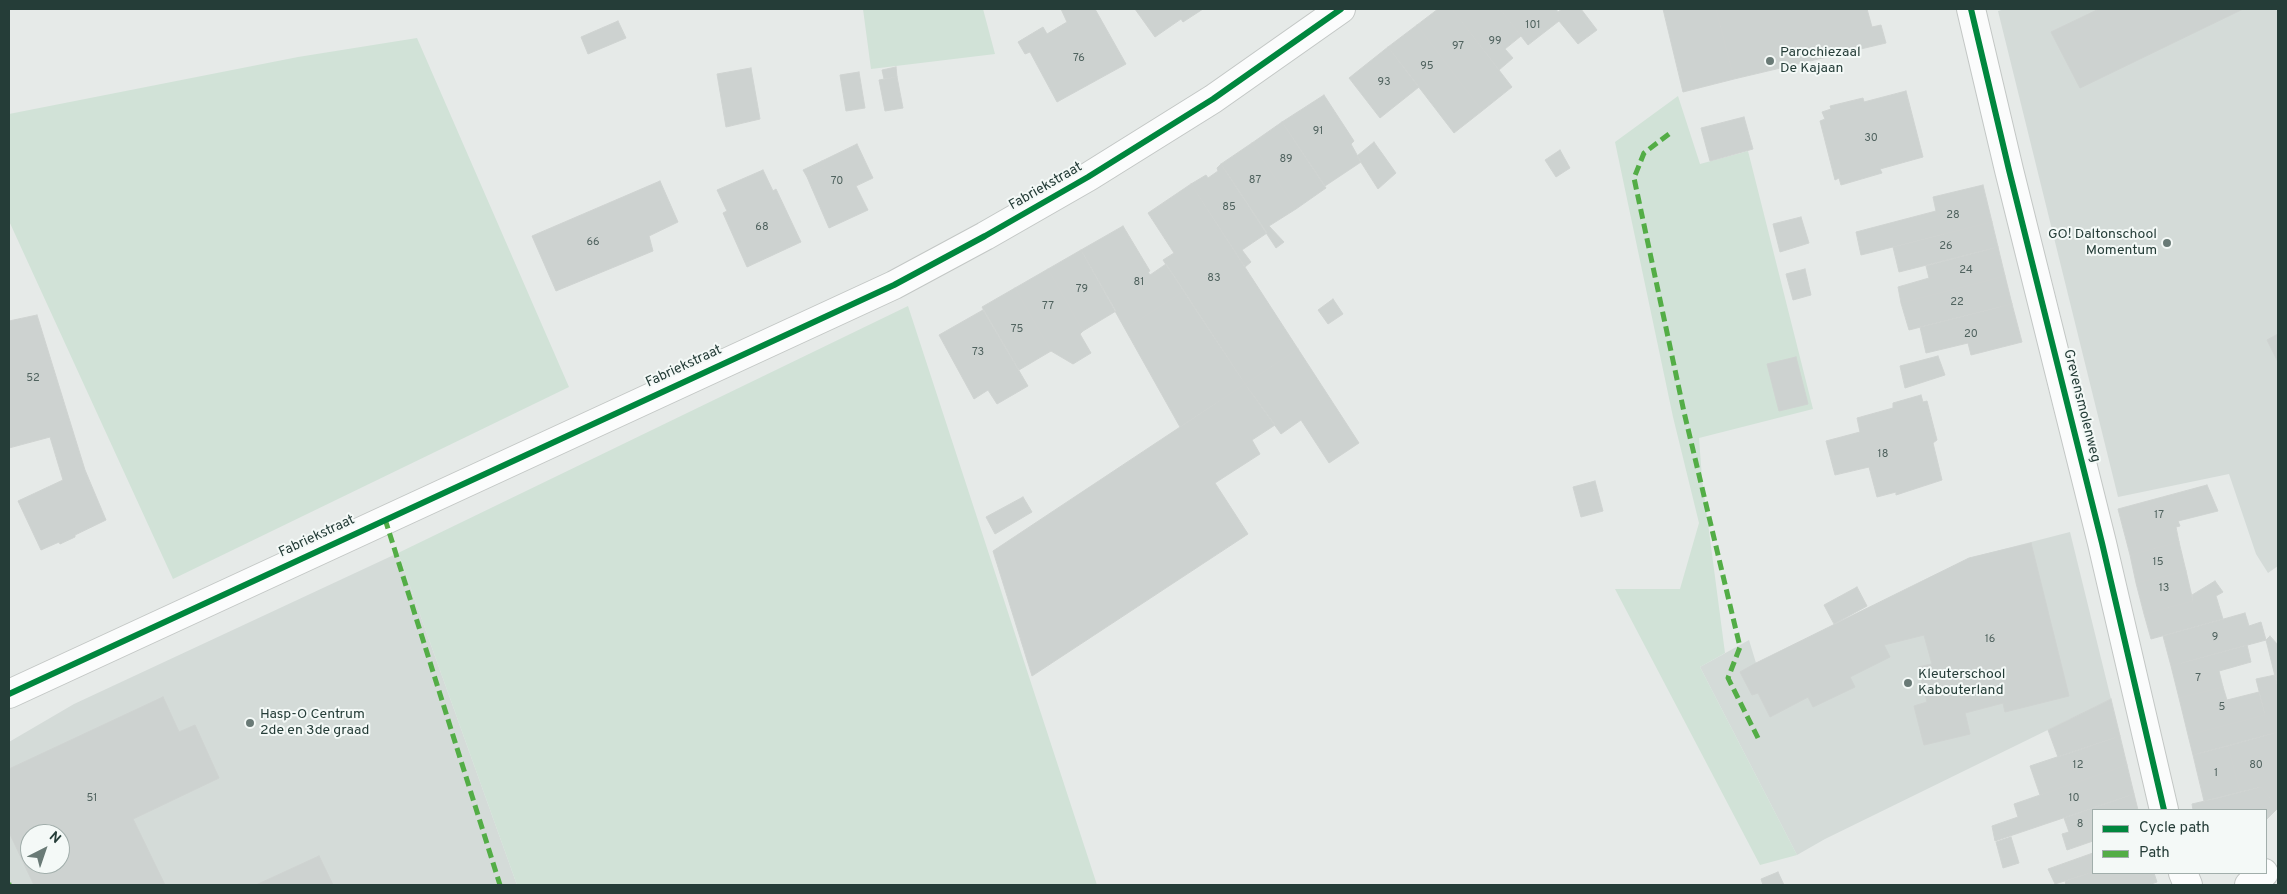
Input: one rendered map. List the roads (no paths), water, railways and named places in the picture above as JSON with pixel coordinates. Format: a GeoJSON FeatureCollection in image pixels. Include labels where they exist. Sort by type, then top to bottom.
{"type":"FeatureCollection","features":[{"type":"Feature","properties":{"kind":"street","name":"Fabriekstraat"},"geometry":{"type":"LineString","coordinates":[[9,694],[894,285],[985,236],[1213,100],[1341,9]]}},
{"type":"Feature","properties":{"kind":"street","name":"Grevensmolenweg"},"geometry":{"type":"LineString","coordinates":[[1971,9],[2102,543],[2164,809]]}},
{"type":"Feature","properties":{"kind":"street"},"geometry":{"type":"LineString","coordinates":[[2267,870],[2278,860]]}},
{"type":"Feature","properties":{"kind":"street"},"geometry":{"type":"LineString","coordinates":[[2249,885],[2263,874]]}},
{"type":"Feature","properties":{"kind":"place","name":"Parochiezaal De Kajaan"},"geometry":{"type":"Point","coordinates":[1770,61]}},
{"type":"Feature","properties":{"kind":"place","name":"GO! Daltonschool Momentum"},"geometry":{"type":"Point","coordinates":[2167,243]}},
{"type":"Feature","properties":{"kind":"place","name":"Kleuterschool Kabouterland"},"geometry":{"type":"Point","coordinates":[1908,683]}},
{"type":"Feature","properties":{"kind":"place","name":"Hasp-O Centrum 2de en 3de graad"},"geometry":{"type":"Point","coordinates":[250,723]}}]}
